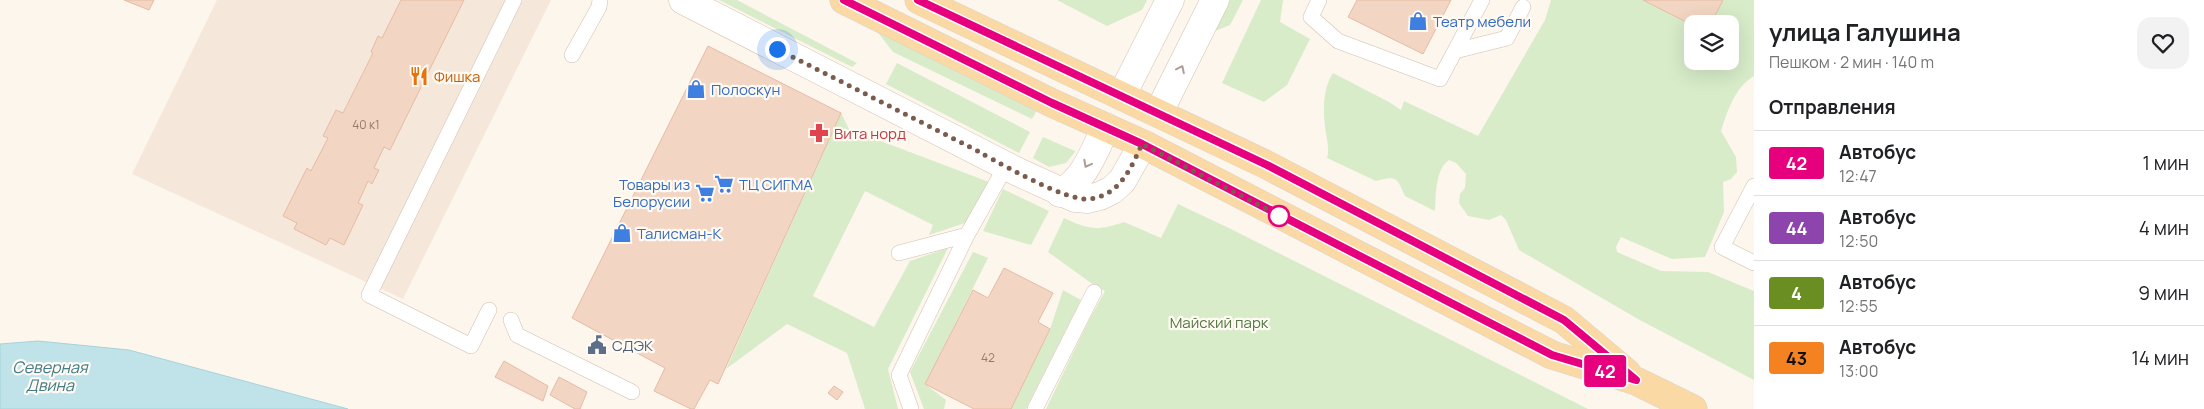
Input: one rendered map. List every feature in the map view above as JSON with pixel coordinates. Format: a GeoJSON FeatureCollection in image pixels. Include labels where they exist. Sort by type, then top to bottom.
{"type":"FeatureCollection","features":[{"type":"Feature","properties":{"kind":"main road"},"geometry":{"type":"LineString","coordinates":[[683,0],[1006,166],[1060,192],[1075,198],[1088,199],[1112,190],[1122,181],[1215,0]]}},
{"type":"Feature","properties":{"kind":"main road"},"geometry":{"type":"LineString","coordinates":[[844,0],[1142,144],[1552,355],[1636,380],[1693,409]]}},
{"type":"Feature","properties":{"kind":"main road"},"geometry":{"type":"LineString","coordinates":[[918,0],[1159,112],[1267,165],[1564,320],[1636,380]]}},
{"type":"Feature","properties":{"kind":"main road"},"geometry":{"type":"LineString","coordinates":[[1060,192],[1072,186],[1080,177],[1170,0]]}},
{"type":"Feature","properties":{"kind":"lane"},"geometry":{"type":"LineString","coordinates":[[489,310],[471,346],[369,295],[514,0]]}},
{"type":"Feature","properties":{"kind":"lane"},"geometry":{"type":"LineString","coordinates":[[572,55],[599,7],[600,0]]}},
{"type":"Feature","properties":{"kind":"lane"},"geometry":{"type":"LineString","coordinates":[[1320,0],[1311,17],[1338,41],[1440,79],[1482,0]]}},
{"type":"Feature","properties":{"kind":"lane"},"geometry":{"type":"LineString","coordinates":[[1455,51],[1507,38],[1523,7]]}},
{"type":"Feature","properties":{"kind":"lane"},"geometry":{"type":"LineString","coordinates":[[911,409],[899,375],[968,235],[1006,166]]}},
{"type":"Feature","properties":{"kind":"lane"},"geometry":{"type":"LineString","coordinates":[[1754,186],[1722,247],[1754,263]]}},
{"type":"Feature","properties":{"kind":"lane"},"geometry":{"type":"LineString","coordinates":[[899,253],[968,235]]}},
{"type":"Feature","properties":{"kind":"lane"},"geometry":{"type":"LineString","coordinates":[[1035,409],[1094,292]]}},
{"type":"Feature","properties":{"kind":"lane"},"geometry":{"type":"LineString","coordinates":[[511,320],[517,335],[632,392]]}},
{"type":"Feature","properties":{"kind":"shaded area"},"geometry":{"type":"Polygon","coordinates":[[[217,0],[551,0],[403,299],[132,174],[217,0]]]}},
{"type":"Feature","properties":{"kind":"green space"},"geometry":{"type":"Polygon","coordinates":[[[719,0],[737,0],[857,63],[852,67],[719,0]]]}},
{"type":"Feature","properties":{"kind":"green space"},"geometry":{"type":"Polygon","coordinates":[[[1057,0],[1147,0],[1142,10],[1107,26],[1057,0]]]}},
{"type":"Feature","properties":{"kind":"green space"},"geometry":{"type":"Polygon","coordinates":[[[1230,0],[1243,0],[1230,25],[1215,31],[1230,0]]]}},
{"type":"Feature","properties":{"kind":"green space"},"geometry":{"type":"Polygon","coordinates":[[[1261,0],[1283,0],[1280,22],[1310,39],[1287,85],[1264,102],[1222,83],[1261,0]]]}},
{"type":"Feature","properties":{"kind":"green space"},"geometry":{"type":"Polygon","coordinates":[[[1551,0],[1643,0],[1684,21],[1684,70],[1739,70],[1739,15],[1716,15],[1723,0],[1754,0],[1754,76],[1737,93],[1729,108],[1721,131],[1736,157],[1737,172],[1731,179],[1723,182],[1724,212],[1705,257],[1672,259],[1621,237],[1616,247],[1617,252],[1661,271],[1708,272],[1754,291],[1754,380],[1638,319],[1519,250],[1506,220],[1501,215],[1489,220],[1468,216],[1459,203],[1460,194],[1465,188],[1466,174],[1456,163],[1449,160],[1441,170],[1437,183],[1435,211],[1405,196],[1398,182],[1392,178],[1376,181],[1327,158],[1328,148],[1324,105],[1326,88],[1333,73],[1401,110],[1404,101],[1478,136],[1545,20],[1551,0]]]}},
{"type":"Feature","properties":{"kind":"green space"},"geometry":{"type":"Polygon","coordinates":[[[876,30],[1037,110],[1032,119],[893,52],[876,30]]]}},
{"type":"Feature","properties":{"kind":"green space"},"geometry":{"type":"Polygon","coordinates":[[[897,63],[1030,132],[1019,153],[886,84],[897,63]]]}},
{"type":"Feature","properties":{"kind":"green space"},"geometry":{"type":"Polygon","coordinates":[[[841,113],[849,129],[989,182],[968,222],[929,235],[933,225],[865,191],[813,296],[874,327],[910,261],[948,248],[888,369],[898,409],[865,409],[847,353],[787,324],[726,369],[841,113]]]}},
{"type":"Feature","properties":{"kind":"green space"},"geometry":{"type":"Polygon","coordinates":[[[1043,137],[1075,152],[1066,163],[1049,167],[1033,158],[1043,137]]]}},
{"type":"Feature","properties":{"kind":"green space"},"geometry":{"type":"Polygon","coordinates":[[[1003,189],[1049,211],[1031,245],[983,231],[1003,189]]]}},
{"type":"Feature","properties":{"kind":"green space","name":"Майский парк"},"geometry":{"type":"Polygon","coordinates":[[[1178,204],[1588,409],[1046,409],[1105,291],[1048,252],[1064,218],[1080,225],[1094,228],[1107,227],[1124,222],[1161,238],[1178,204]]]}},
{"type":"Feature","properties":{"kind":"green space"},"geometry":{"type":"Polygon","coordinates":[[[973,252],[988,258],[925,384],[946,400],[944,409],[924,409],[910,372],[973,252]]]}},
{"type":"Feature","properties":{"kind":"green space"},"geometry":{"type":"Polygon","coordinates":[[[1063,290],[1081,300],[1026,409],[1011,409],[1050,329],[1063,290]]]}},
{"type":"Feature","properties":{"kind":"water","name":"Северная Двина"},"geometry":{"type":"Polygon","coordinates":[[[38,341],[129,350],[348,409],[0,409],[0,344],[38,341]]]}},
{"type":"Feature","properties":{"kind":"building"},"geometry":{"type":"Polygon","coordinates":[[[124,0],[154,0],[149,10],[124,0]]]}},
{"type":"Feature","properties":{"kind":"building"},"geometry":{"type":"Polygon","coordinates":[[[401,0],[464,0],[390,150],[384,147],[374,168],[379,170],[372,184],[368,181],[358,203],[363,205],[344,245],[330,238],[326,245],[294,229],[297,223],[283,216],[307,168],[311,171],[328,138],[323,136],[336,110],[343,113],[373,53],[371,52],[378,36],[382,38],[401,0]]]}},
{"type":"Feature","properties":{"kind":"building"},"geometry":{"type":"Polygon","coordinates":[[[1357,0],[1451,0],[1423,54],[1348,17],[1357,0]]]}},
{"type":"Feature","properties":{"kind":"building"},"geometry":{"type":"Polygon","coordinates":[[[1643,0],[1723,0],[1716,15],[1684,15],[1684,21],[1643,0]]]}},
{"type":"Feature","properties":{"kind":"building","name":"ТЦ СИГМА"},"geometry":{"type":"Polygon","coordinates":[[[708,46],[841,113],[718,384],[710,380],[694,409],[691,409],[654,391],[665,368],[572,318],[708,46]]]}},
{"type":"Feature","properties":{"kind":"building"},"geometry":{"type":"Polygon","coordinates":[[[1004,268],[1053,293],[1038,322],[1050,329],[1011,409],[974,409],[925,384],[973,290],[988,298],[1004,268]]]}},
{"type":"Feature","properties":{"kind":"building"},"geometry":{"type":"Polygon","coordinates":[[[504,361],[548,386],[543,401],[495,377],[504,361]]]}},
{"type":"Feature","properties":{"kind":"building"},"geometry":{"type":"Polygon","coordinates":[[[559,377],[587,392],[580,409],[575,409],[550,395],[559,377]]]}},
{"type":"Feature","properties":{"kind":"building"},"geometry":{"type":"Polygon","coordinates":[[[834,386],[843,392],[837,400],[828,393],[834,386]]]}},
{"type":"Feature","properties":{"kind":"bus line","name":"42"},"geometry":{"type":"LineString","coordinates":[[844,0],[1052,103],[1182,164],[1552,355],[1636,380],[1564,320],[1267,165],[1159,112],[918,0]]}},
{"type":"Feature","properties":{"kind":"place","name":"Театр мебели"},"geometry":{"type":"Point","coordinates":[1418,21]}},
{"type":"Feature","properties":{"kind":"place","name":"Фишка"},"geometry":{"type":"Point","coordinates":[419,76]}},
{"type":"Feature","properties":{"kind":"place","name":"Полоскун"},"geometry":{"type":"Point","coordinates":[696,89]}},
{"type":"Feature","properties":{"kind":"place","name":"Вита норд"},"geometry":{"type":"Point","coordinates":[819,133]}},
{"type":"Feature","properties":{"kind":"place","name":"ТЦ СИГМА"},"geometry":{"type":"Point","coordinates":[724,184]}},
{"type":"Feature","properties":{"kind":"place","name":"Товары из Белорусии"},"geometry":{"type":"Point","coordinates":[705,193]}},
{"type":"Feature","properties":{"kind":"place","name":"Талисман-К"},"geometry":{"type":"Point","coordinates":[622,233]}},
{"type":"Feature","properties":{"kind":"place","name":"СДЭК"},"geometry":{"type":"Point","coordinates":[597,345]}},
{"type":"Feature","properties":{"kind":"route"},"geometry":{"type":"LineString","coordinates":[[777,49],[1018,172],[1075,198],[1088,199],[1112,190],[1122,181],[1142,144],[1282,217],[1279,216]]}}]}
